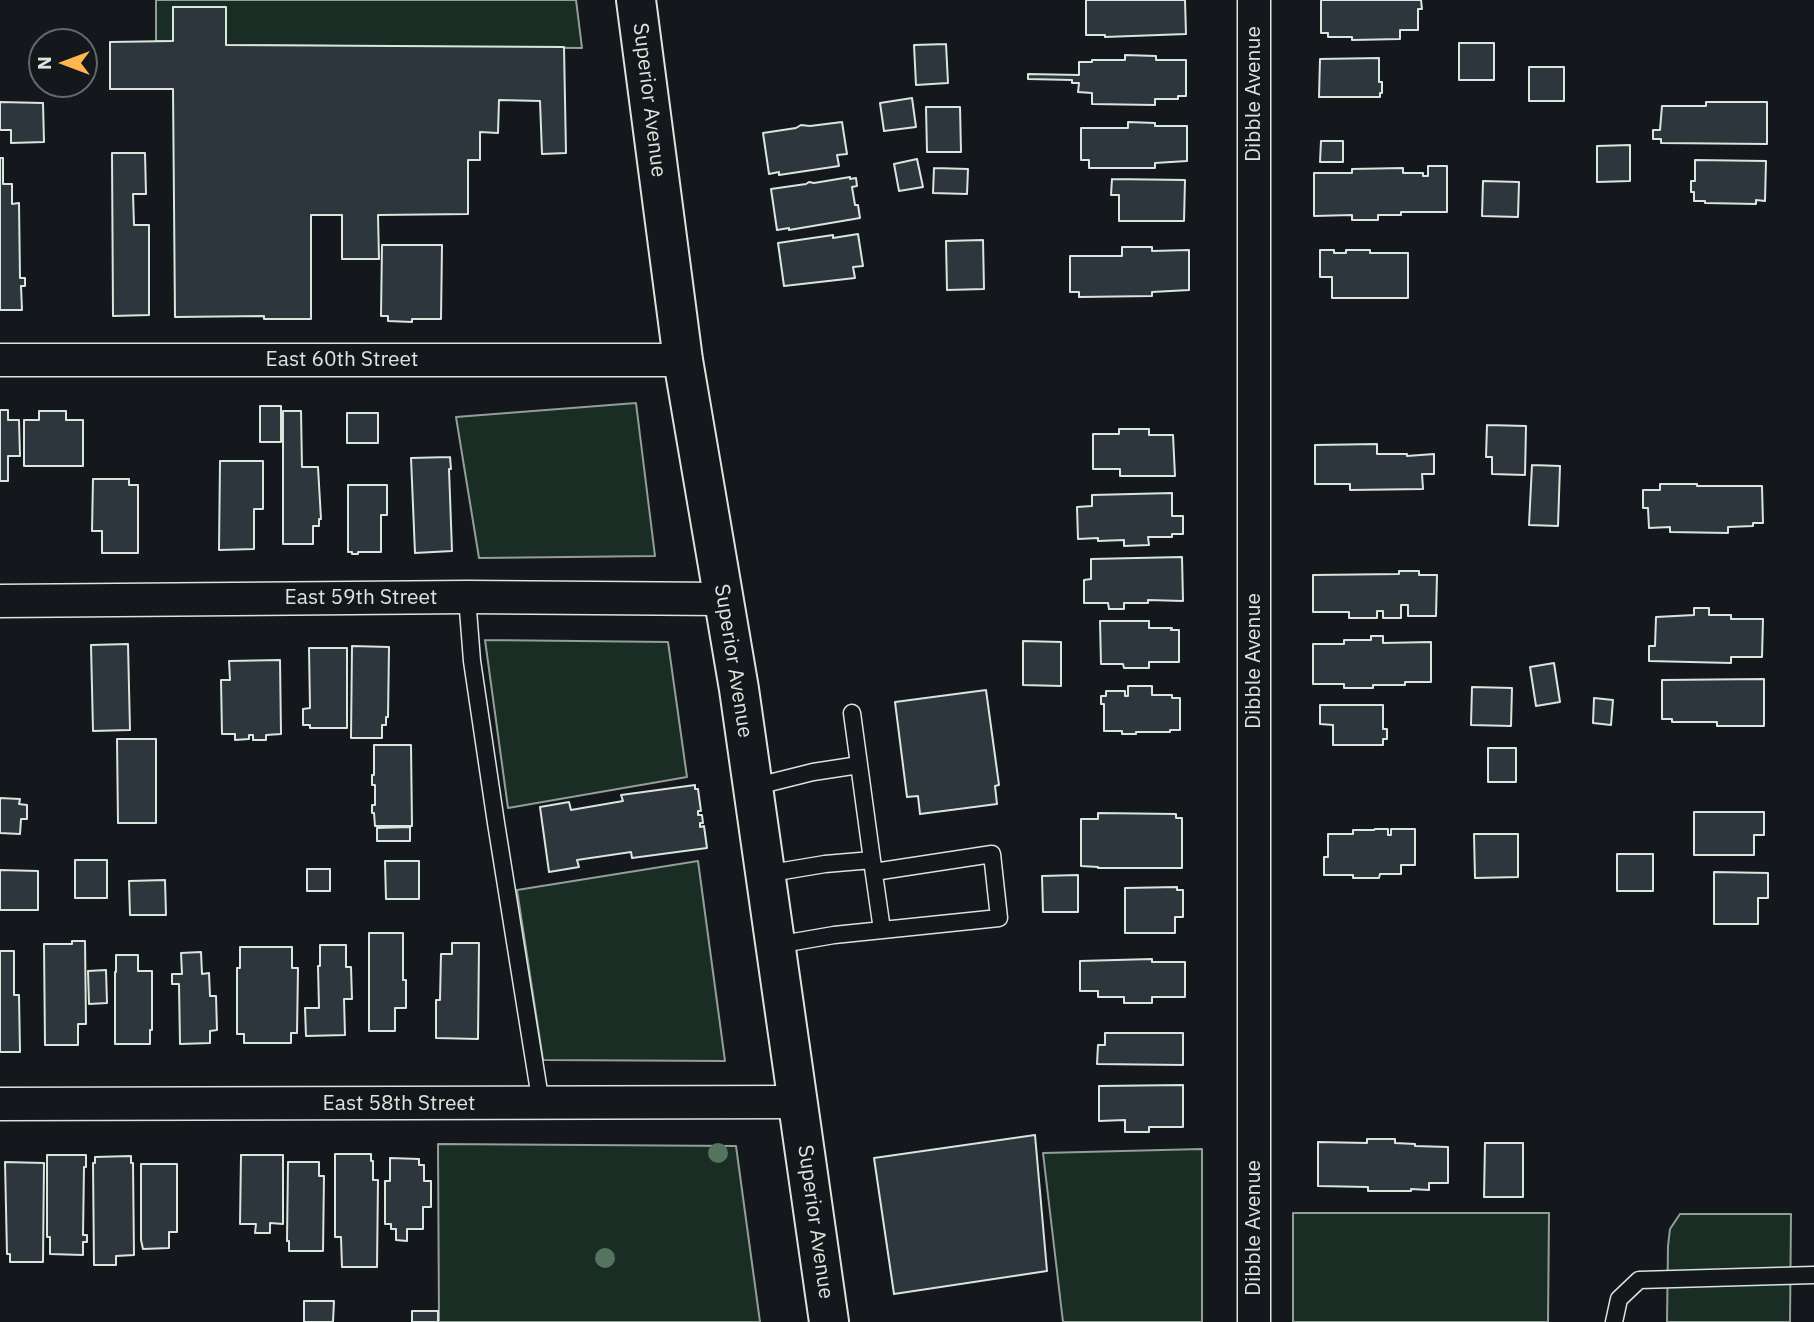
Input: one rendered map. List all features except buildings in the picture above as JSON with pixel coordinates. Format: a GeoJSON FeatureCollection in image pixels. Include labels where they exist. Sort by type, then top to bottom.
{"type":"FeatureCollection","features":[{"type":"Feature","properties":{"kind":"main road","name":"Superior Avenue"},"geometry":{"type":"LineString","coordinates":[[636,0],[683,360],[739,689],[829,1322]]}},
{"type":"Feature","properties":{"kind":"street","name":"Dibble Avenue"},"geometry":{"type":"LineString","coordinates":[[1254,0],[1254,1322]]}},
{"type":"Feature","properties":{"kind":"street","name":"East 60th Street"},"geometry":{"type":"LineString","coordinates":[[0,359],[683,360]]}},
{"type":"Feature","properties":{"kind":"street","name":"East 59th Street"},"geometry":{"type":"LineString","coordinates":[[0,601],[467,597],[722,599]]}},
{"type":"Feature","properties":{"kind":"street","name":"East 58th Street"},"geometry":{"type":"LineString","coordinates":[[0,1104],[798,1102]]}},
{"type":"Feature","properties":{"kind":"lane"},"geometry":{"type":"LineString","coordinates":[[467,597],[472,661],[541,1104]]}},
{"type":"Feature","properties":{"kind":"lane"},"geometry":{"type":"LineString","coordinates":[[852,713],[882,930]]}},
{"type":"Feature","properties":{"kind":"lane"},"geometry":{"type":"LineString","coordinates":[[753,787],[813,772],[859,765]]}},
{"type":"Feature","properties":{"kind":"lane"},"geometry":{"type":"LineString","coordinates":[[765,874],[825,864],[873,866],[992,854],[999,918],[834,935],[776,945]]}},
{"type":"Feature","properties":{"kind":"lane"},"geometry":{"type":"LineString","coordinates":[[1614,1322],[1619,1299],[1639,1280],[1814,1275]]}},
{"type":"Feature","properties":{"kind":"green space"},"geometry":{"type":"Polygon","coordinates":[[[156,0],[576,0],[582,48],[226,45],[225,7],[173,7],[173,41],[156,41],[156,0]]]}},
{"type":"Feature","properties":{"kind":"green space"},"geometry":{"type":"Polygon","coordinates":[[[636,403],[655,556],[479,558],[456,417],[636,403]]]}},
{"type":"Feature","properties":{"kind":"green space"},"geometry":{"type":"Polygon","coordinates":[[[485,640],[668,642],[687,777],[508,808],[485,640]]]}},
{"type":"Feature","properties":{"kind":"green space"},"geometry":{"type":"Polygon","coordinates":[[[698,861],[725,1061],[543,1060],[517,890],[698,861]]]}},
{"type":"Feature","properties":{"kind":"green space"},"geometry":{"type":"Polygon","coordinates":[[[438,1144],[736,1146],[760,1322],[439,1322],[438,1144]]]}},
{"type":"Feature","properties":{"kind":"green space"},"geometry":{"type":"Polygon","coordinates":[[[1202,1149],[1202,1322],[1063,1322],[1043,1153],[1202,1149]]]}},
{"type":"Feature","properties":{"kind":"green space"},"geometry":{"type":"Polygon","coordinates":[[[1293,1213],[1549,1213],[1548,1322],[1293,1322],[1293,1213]]]}},
{"type":"Feature","properties":{"kind":"green space"},"geometry":{"type":"Polygon","coordinates":[[[1680,1214],[1791,1214],[1790,1322],[1667,1322],[1670,1229],[1680,1214]]]}}]}
